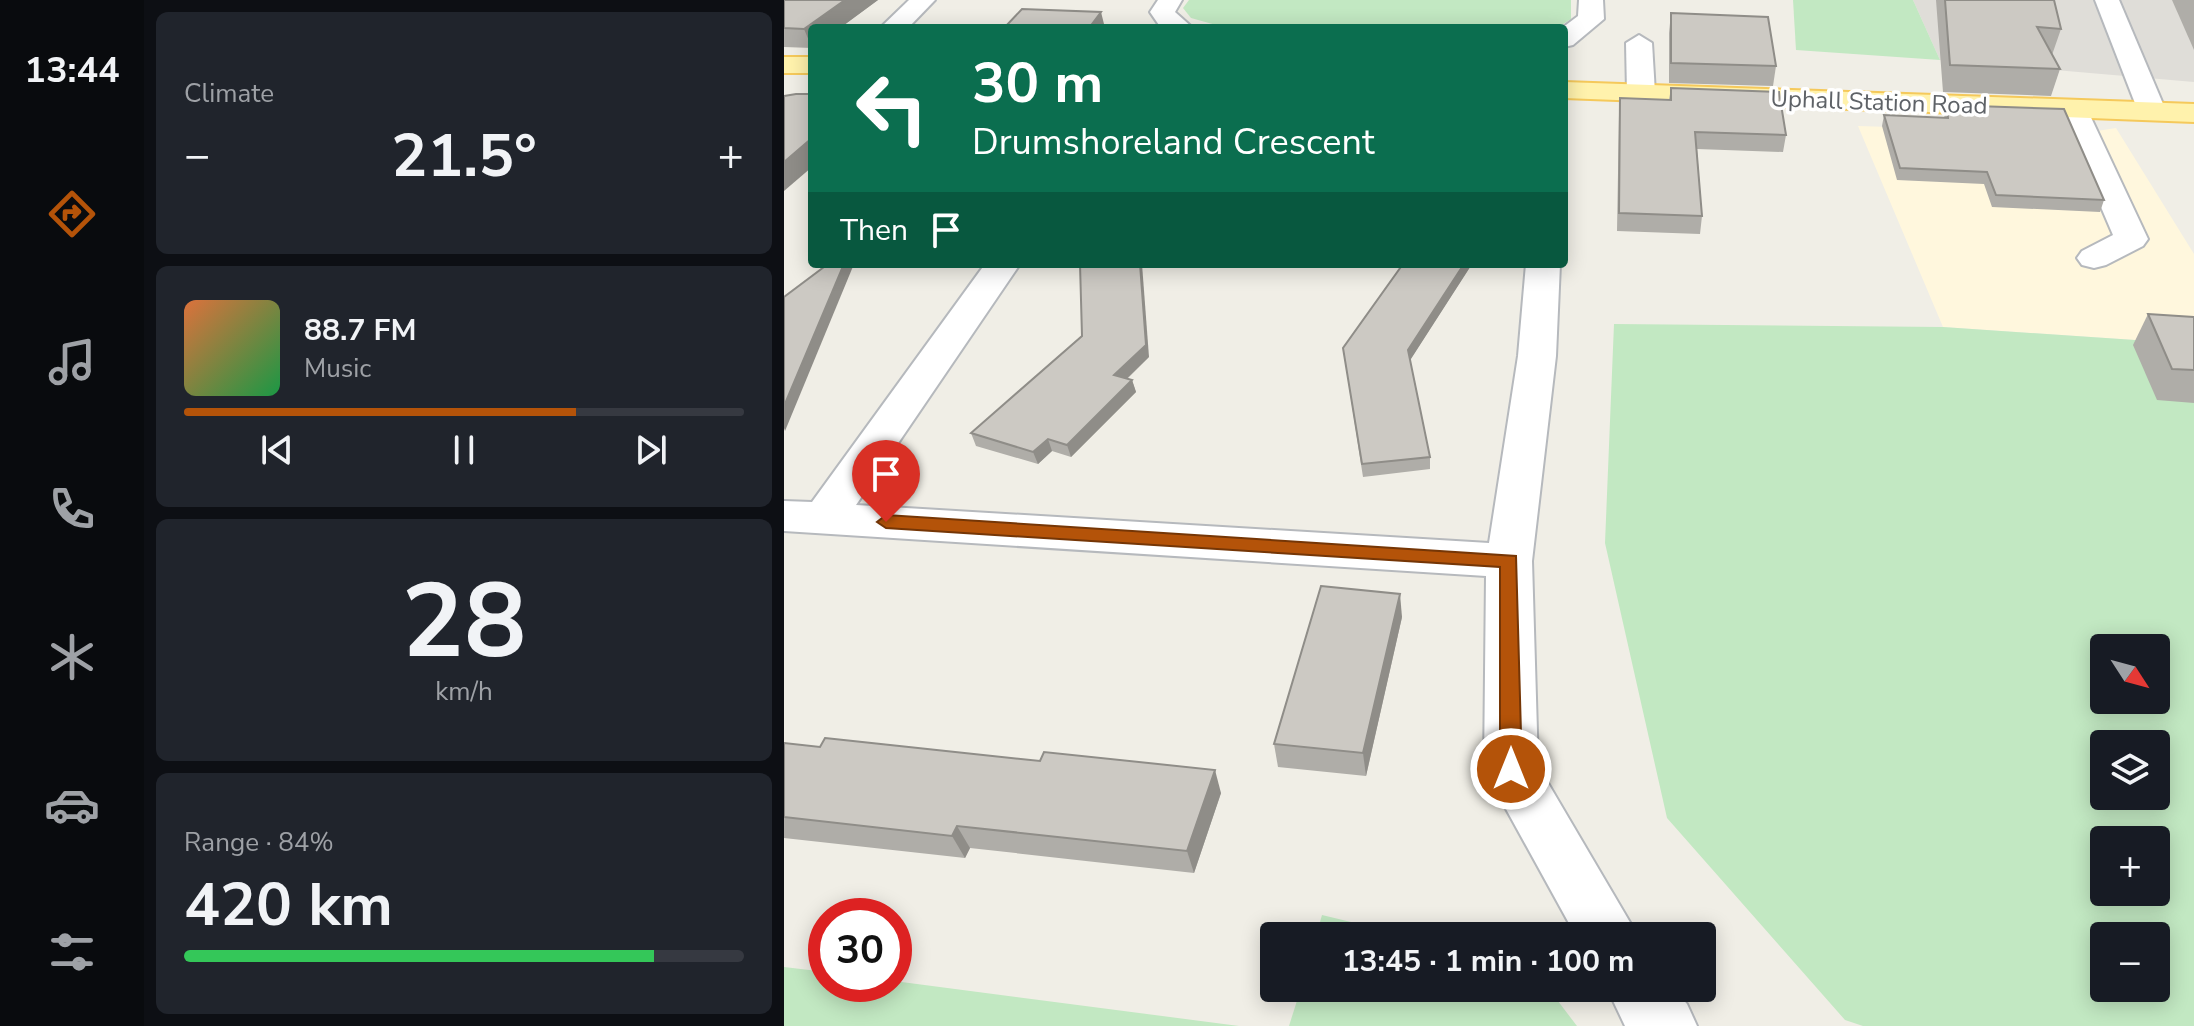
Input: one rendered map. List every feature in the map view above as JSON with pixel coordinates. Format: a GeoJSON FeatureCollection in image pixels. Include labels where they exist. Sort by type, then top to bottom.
{"type":"FeatureCollection","features":[{"type":"Feature","properties":{"kind":"main road"},"geometry":{"type":"LineString","coordinates":[[784,65],[808,65]]}},
{"type":"Feature","properties":{"kind":"main road","name":"Uphall Station Road"},"geometry":{"type":"LineString","coordinates":[[1568,90],[2194,113]]}},
{"type":"Feature","properties":{"kind":"street"},"geometry":{"type":"LineString","coordinates":[[897,24],[923,0]]}},
{"type":"Feature","properties":{"kind":"street"},"geometry":{"type":"LineString","coordinates":[[1170,0],[1162,12],[1171,24]]}},
{"type":"Feature","properties":{"kind":"street"},"geometry":{"type":"LineString","coordinates":[[1568,36],[1591,19],[1591,0]]}},
{"type":"Feature","properties":{"kind":"street"},"geometry":{"type":"LineString","coordinates":[[2107,0],[2152,111]]}},
{"type":"Feature","properties":{"kind":"street"},"geometry":{"type":"LineString","coordinates":[[1639,43],[1641,93]]}},
{"type":"Feature","properties":{"kind":"street"},"geometry":{"type":"LineString","coordinates":[[2073,109],[2131,239],[2094,258]]}},
{"type":"Feature","properties":{"kind":"street"},"geometry":{"type":"LineString","coordinates":[[804,517],[1000,268]]}},
{"type":"Feature","properties":{"kind":"street"},"geometry":{"type":"LineString","coordinates":[[1543,268],[1537,356],[1509,561],[1511,769],[1600,922]]}},
{"type":"Feature","properties":{"kind":"street"},"geometry":{"type":"LineString","coordinates":[[804,517],[1509,561]]}},
{"type":"Feature","properties":{"kind":"street"},"geometry":{"type":"LineString","coordinates":[[1646,1002],[1665,1026]]}},
{"type":"Feature","properties":{"kind":"shaded area"},"geometry":{"type":"Polygon","coordinates":[[[1913,0],[2194,0],[2194,82],[1940,60],[1913,0]]]}},
{"type":"Feature","properties":{"kind":"shaded area"},"geometry":{"type":"Polygon","coordinates":[[[1858,126],[2084,133],[2116,128],[2194,254],[2194,344],[1943,327],[1858,126]]]}},
{"type":"Feature","properties":{"kind":"green space"},"geometry":{"type":"Polygon","coordinates":[[[1189,0],[1571,0],[1571,19],[1563,24],[1212,24],[1191,18],[1183,8],[1189,0]]]}},
{"type":"Feature","properties":{"kind":"green space"},"geometry":{"type":"Polygon","coordinates":[[[1793,0],[1913,0],[1940,60],[1796,50],[1793,0]]]}},
{"type":"Feature","properties":{"kind":"green space"},"geometry":{"type":"Polygon","coordinates":[[[1614,324],[1943,327],[2194,344],[2194,1026],[1863,1026],[1845,1020],[1667,818],[1605,543],[1614,324]]]}},
{"type":"Feature","properties":{"kind":"green space"},"geometry":{"type":"Polygon","coordinates":[[[1322,915],[1351,922],[1320,922],[1322,915]]]}},
{"type":"Feature","properties":{"kind":"green space"},"geometry":{"type":"Polygon","coordinates":[[[784,967],[808,970],[808,1002],[912,1002],[912,983],[1239,1026],[784,1026],[784,967]]]}},
{"type":"Feature","properties":{"kind":"green space"},"geometry":{"type":"Polygon","coordinates":[[[1297,1002],[1559,1002],[1577,1026],[1289,1026],[1297,1002]]]}},
{"type":"Feature","properties":{"kind":"building"},"geometry":{"type":"Polygon","coordinates":[[[784,0],[845,0],[804,29],[784,28],[784,0]]]}},
{"type":"Feature","properties":{"kind":"building"},"geometry":{"type":"Polygon","coordinates":[[[1945,0],[2054,0],[2061,29],[2037,27],[2060,69],[1950,65],[1945,0]]]}},
{"type":"Feature","properties":{"kind":"building"},"geometry":{"type":"Polygon","coordinates":[[[1022,9],[1101,12],[1092,24],[1008,24],[1022,9]]]}},
{"type":"Feature","properties":{"kind":"building"},"geometry":{"type":"Polygon","coordinates":[[[1671,13],[1768,17],[1776,66],[1671,63],[1671,13]]]}},
{"type":"Feature","properties":{"kind":"building"},"geometry":{"type":"Polygon","coordinates":[[[1671,88],[1779,92],[1786,135],[1695,132],[1702,216],[1619,213],[1620,98],[1671,100],[1671,88]]]}},
{"type":"Feature","properties":{"kind":"building"},"geometry":{"type":"Polygon","coordinates":[[[808,94],[808,141],[784,162],[784,96],[808,94]]]}},
{"type":"Feature","properties":{"kind":"building"},"geometry":{"type":"Polygon","coordinates":[[[1947,105],[2064,109],[2104,200],[1996,195],[1987,172],[1900,168],[1884,115],[1948,118],[1947,105]]]}},
{"type":"Feature","properties":{"kind":"building"},"geometry":{"type":"Polygon","coordinates":[[[823,268],[842,268],[784,406],[784,297],[823,268]]]}},
{"type":"Feature","properties":{"kind":"building"},"geometry":{"type":"Polygon","coordinates":[[[1080,268],[1140,268],[1146,345],[1114,375],[1132,380],[1067,445],[1048,439],[1033,452],[971,433],[1082,336],[1080,268]]]}},
{"type":"Feature","properties":{"kind":"building"},"geometry":{"type":"Polygon","coordinates":[[[1400,268],[1461,268],[1408,350],[1430,457],[1362,464],[1343,348],[1400,268]]]}},
{"type":"Feature","properties":{"kind":"building"},"geometry":{"type":"Polygon","coordinates":[[[2148,314],[2194,317],[2194,370],[2172,369],[2148,314]]]}},
{"type":"Feature","properties":{"kind":"building"},"geometry":{"type":"Polygon","coordinates":[[[1321,586],[1400,594],[1363,753],[1274,744],[1321,586]]]}},
{"type":"Feature","properties":{"kind":"building"},"geometry":{"type":"Polygon","coordinates":[[[825,738],[1040,761],[1044,752],[1215,770],[1187,851],[957,826],[952,836],[784,817],[784,743],[820,747],[825,738]]]}},
{"type":"Feature","properties":{"kind":"route"},"geometry":{"type":"LineString","coordinates":[[886,522],[1509,561],[1511,769]]}}]}
